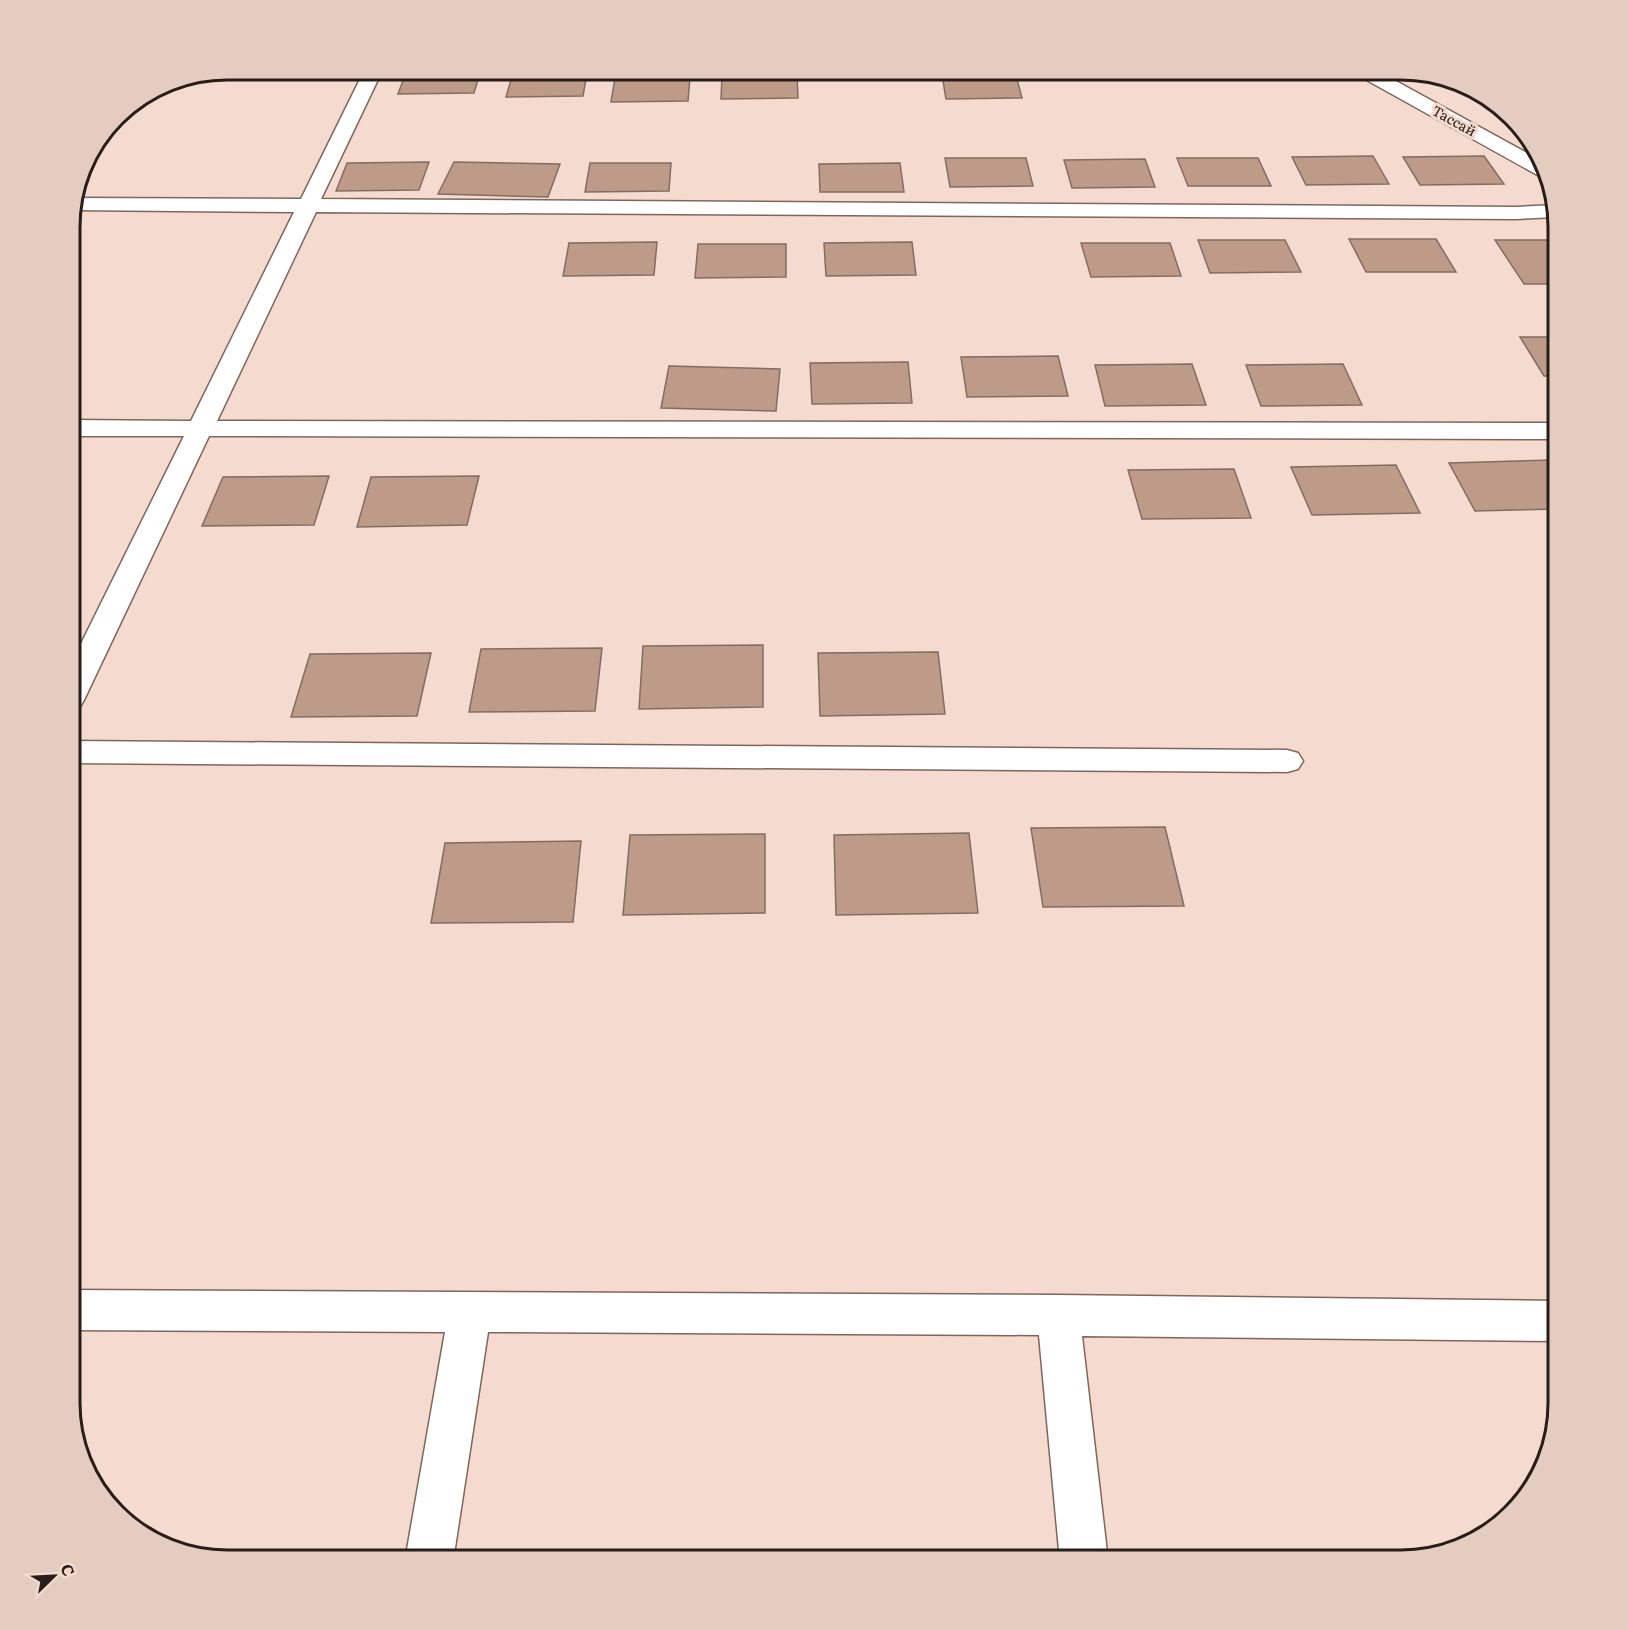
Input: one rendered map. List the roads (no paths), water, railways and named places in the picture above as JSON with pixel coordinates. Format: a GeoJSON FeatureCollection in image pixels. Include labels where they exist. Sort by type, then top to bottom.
{"type":"FeatureCollection","features":[{"type":"Feature","properties":{"kind":"street"},"geometry":{"type":"LineString","coordinates":[[80,677],[369,80]]}},
{"type":"Feature","properties":{"kind":"street","name":"Тассай"},"geometry":{"type":"LineString","coordinates":[[1380,80],[1535,166]]}},
{"type":"Feature","properties":{"kind":"street"},"geometry":{"type":"LineString","coordinates":[[81,204],[1504,213],[1547,211]]}},
{"type":"Feature","properties":{"kind":"street"},"geometry":{"type":"LineString","coordinates":[[80,428],[1548,431]]}},
{"type":"Feature","properties":{"kind":"street"},"geometry":{"type":"LineString","coordinates":[[80,752],[1287,761]]}},
{"type":"Feature","properties":{"kind":"street"},"geometry":{"type":"LineString","coordinates":[[80,1310],[1058,1315],[1548,1322]]}},
{"type":"Feature","properties":{"kind":"street"},"geometry":{"type":"LineString","coordinates":[[431,1550],[470,1312]]}},
{"type":"Feature","properties":{"kind":"street"},"geometry":{"type":"LineString","coordinates":[[1058,1315],[1083,1550]]}}]}
